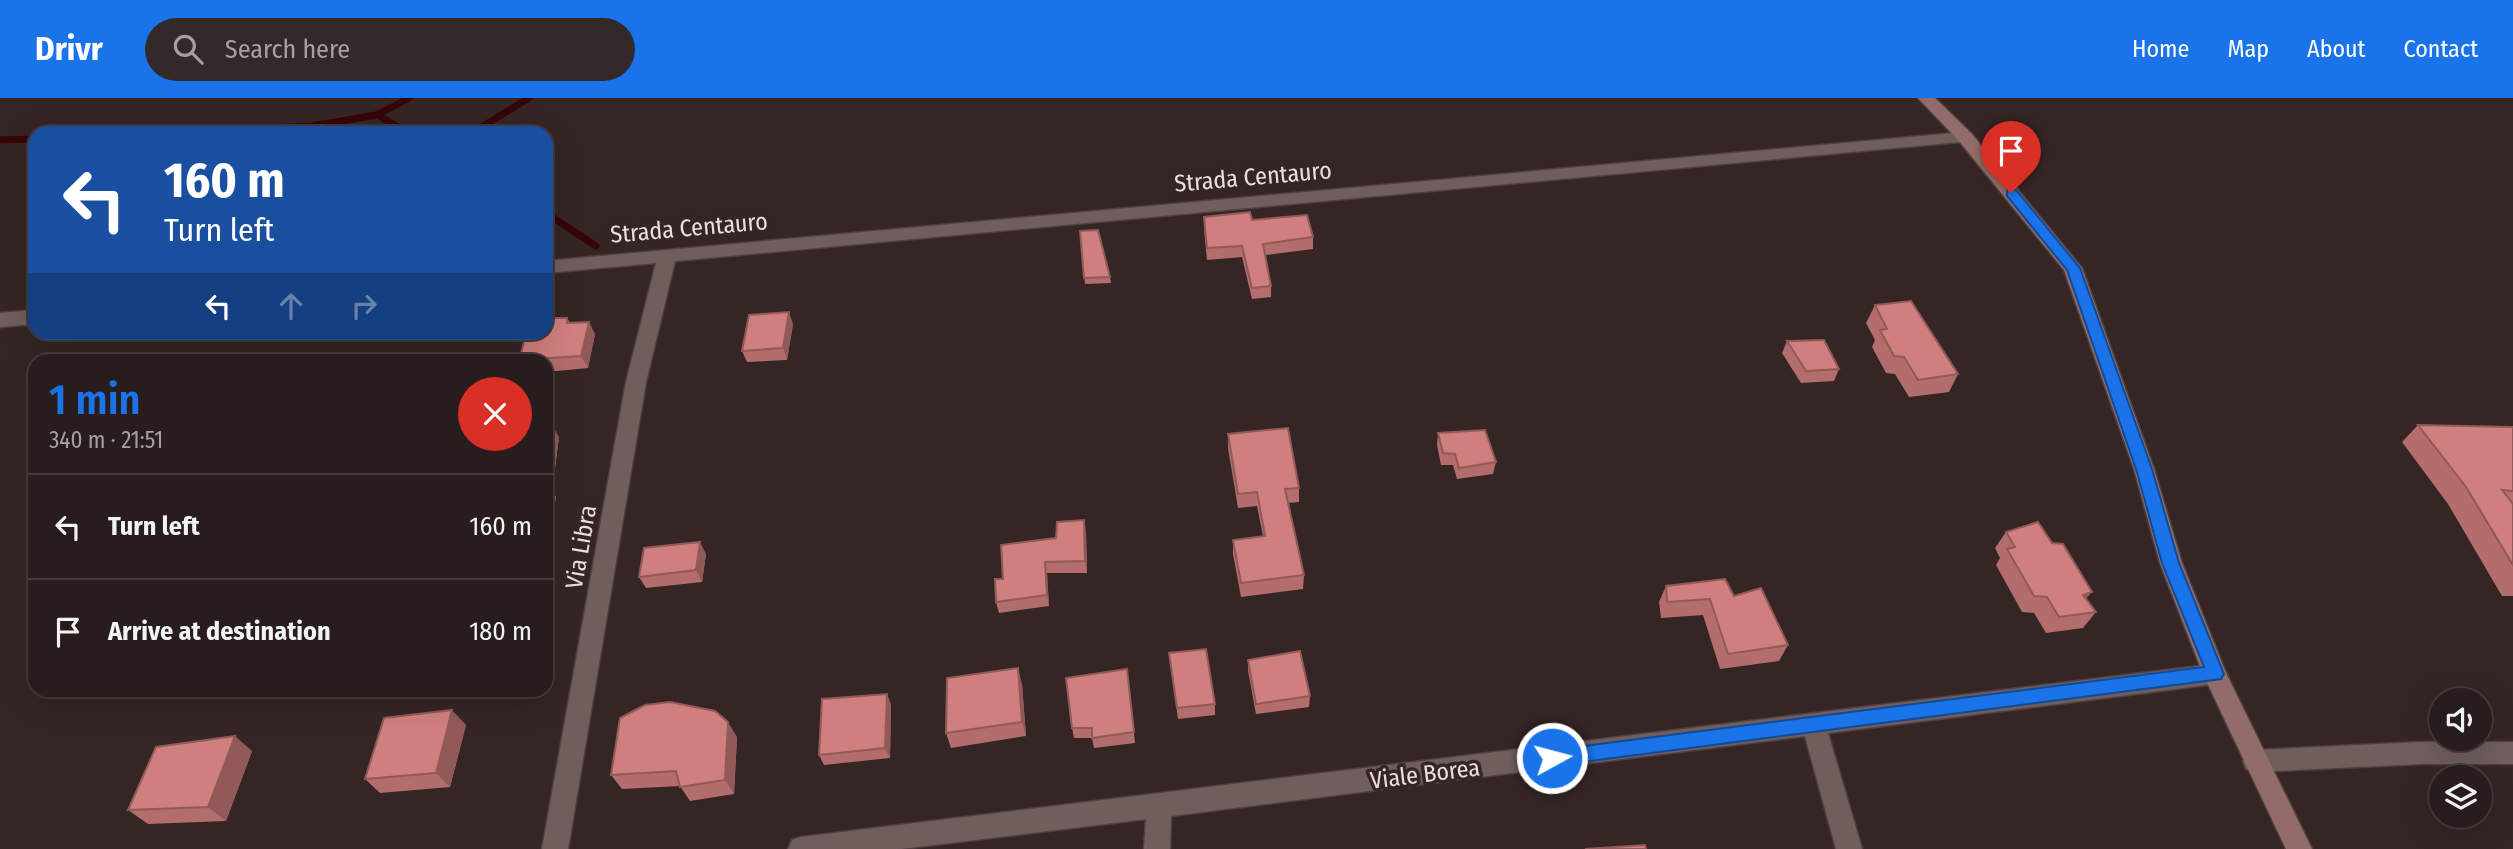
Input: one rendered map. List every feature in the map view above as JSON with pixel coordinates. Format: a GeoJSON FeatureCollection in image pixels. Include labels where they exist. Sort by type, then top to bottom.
{"type":"FeatureCollection","features":[{"type":"Feature","properties":{"kind":"main road"},"geometry":{"type":"LineString","coordinates":[[1926,98],[1965,136],[2073,268],[2144,469],[2171,563],[2215,674],[2299,849]]}},
{"type":"Feature","properties":{"kind":"street","name":"Strada Centauro"},"geometry":{"type":"LineString","coordinates":[[553,266],[1965,136]]}},
{"type":"Feature","properties":{"kind":"street","name":"Via Libra"},"geometry":{"type":"LineString","coordinates":[[555,849],[636,382],[667,255]]}},
{"type":"Feature","properties":{"kind":"street"},"geometry":{"type":"LineString","coordinates":[[0,320],[28,318]]}},
{"type":"Feature","properties":{"kind":"street","name":"Viale Borea"},"geometry":{"type":"LineString","coordinates":[[801,849],[2215,674]]}},
{"type":"Feature","properties":{"kind":"street"},"geometry":{"type":"LineString","coordinates":[[1814,725],[1849,849]]}},
{"type":"Feature","properties":{"kind":"street"},"geometry":{"type":"LineString","coordinates":[[2255,761],[2421,753],[2513,753]]}},
{"type":"Feature","properties":{"kind":"street"},"geometry":{"type":"LineString","coordinates":[[1157,849],[1159,805]]}},
{"type":"Feature","properties":{"kind":"building"},"geometry":{"type":"Polygon","coordinates":[[[1250,212],[1252,220],[1307,215],[1313,237],[1263,244],[1271,286],[1252,288],[1242,246],[1207,248],[1204,217],[1250,212]]]}},
{"type":"Feature","properties":{"kind":"building"},"geometry":{"type":"Polygon","coordinates":[[[1098,230],[1110,277],[1084,278],[1080,231],[1098,230]]]}},
{"type":"Feature","properties":{"kind":"building"},"geometry":{"type":"Polygon","coordinates":[[[1911,301],[1958,374],[1918,380],[1904,357],[1894,356],[1880,330],[1887,329],[1875,305],[1911,301]]]}},
{"type":"Feature","properties":{"kind":"building"},"geometry":{"type":"Polygon","coordinates":[[[789,312],[783,348],[742,351],[749,315],[789,312]]]}},
{"type":"Feature","properties":{"kind":"building"},"geometry":{"type":"Polygon","coordinates":[[[553,318],[567,318],[567,323],[589,322],[581,356],[553,358],[553,354],[521,354],[525,340],[553,340],[553,318]]]}},
{"type":"Feature","properties":{"kind":"building"},"geometry":{"type":"Polygon","coordinates":[[[1824,340],[1839,369],[1806,371],[1787,341],[1824,340]]]}},
{"type":"Feature","properties":{"kind":"building"},"geometry":{"type":"Polygon","coordinates":[[[2418,425],[2513,427],[2513,491],[2502,490],[2513,504],[2513,565],[2466,487],[2418,425]]]}},
{"type":"Feature","properties":{"kind":"building"},"geometry":{"type":"Polygon","coordinates":[[[1288,428],[1299,488],[1285,489],[1304,575],[1241,583],[1233,540],[1265,536],[1257,492],[1238,494],[1228,434],[1288,428]]]}},
{"type":"Feature","properties":{"kind":"building"},"geometry":{"type":"Polygon","coordinates":[[[1485,430],[1496,462],[1459,468],[1455,454],[1443,453],[1438,433],[1485,430]]]}},
{"type":"Feature","properties":{"kind":"building"},"geometry":{"type":"Polygon","coordinates":[[[1084,520],[1085,561],[1045,562],[1047,595],[996,602],[995,579],[1003,579],[1001,545],[1056,538],[1057,522],[1084,520]]]}},
{"type":"Feature","properties":{"kind":"building"},"geometry":{"type":"Polygon","coordinates":[[[2038,522],[2052,543],[2063,544],[2092,592],[2083,595],[2096,612],[2059,617],[2047,597],[2034,596],[2007,549],[2015,547],[2006,532],[2038,522]]]}},
{"type":"Feature","properties":{"kind":"building"},"geometry":{"type":"Polygon","coordinates":[[[700,542],[696,570],[639,577],[644,548],[700,542]]]}},
{"type":"Feature","properties":{"kind":"building"},"geometry":{"type":"Polygon","coordinates":[[[1725,579],[1734,596],[1761,588],[1788,645],[1728,654],[1710,599],[1667,602],[1666,586],[1725,579]]]}},
{"type":"Feature","properties":{"kind":"building"},"geometry":{"type":"Polygon","coordinates":[[[1206,649],[1215,704],[1177,708],[1169,653],[1206,649]]]}},
{"type":"Feature","properties":{"kind":"building"},"geometry":{"type":"Polygon","coordinates":[[[1300,651],[1310,696],[1256,704],[1248,660],[1300,651]]]}},
{"type":"Feature","properties":{"kind":"building"},"geometry":{"type":"Polygon","coordinates":[[[1018,668],[1022,722],[946,733],[947,678],[1018,668]]]}},
{"type":"Feature","properties":{"kind":"building"},"geometry":{"type":"Polygon","coordinates":[[[1127,669],[1134,732],[1092,738],[1092,728],[1072,728],[1066,678],[1127,669]]]}},
{"type":"Feature","properties":{"kind":"building"},"geometry":{"type":"Polygon","coordinates":[[[887,694],[885,748],[819,755],[822,699],[887,694]]]}},
{"type":"Feature","properties":{"kind":"building"},"geometry":{"type":"Polygon","coordinates":[[[670,702],[715,711],[728,722],[725,780],[680,787],[676,771],[611,775],[620,718],[645,705],[670,702]]]}},
{"type":"Feature","properties":{"kind":"building"},"geometry":{"type":"Polygon","coordinates":[[[452,710],[436,773],[365,779],[384,718],[452,710]]]}},
{"type":"Feature","properties":{"kind":"building"},"geometry":{"type":"Polygon","coordinates":[[[235,736],[208,807],[128,810],[156,747],[235,736]]]}},
{"type":"Feature","properties":{"kind":"building"},"geometry":{"type":"Polygon","coordinates":[[[1645,845],[1646,849],[1585,849],[1645,845]]]}},
{"type":"Feature","properties":{"kind":"waterway"},"geometry":{"type":"LineString","coordinates":[[377,115],[409,98]]}},
{"type":"Feature","properties":{"kind":"waterway"},"geometry":{"type":"LineString","coordinates":[[483,126],[529,98]]}},
{"type":"Feature","properties":{"kind":"waterway"},"geometry":{"type":"LineString","coordinates":[[311,126],[377,115]]}},
{"type":"Feature","properties":{"kind":"waterway"},"geometry":{"type":"LineString","coordinates":[[377,115],[397,126]]}},
{"type":"Feature","properties":{"kind":"waterway"},"geometry":{"type":"LineString","coordinates":[[0,140],[28,139]]}},
{"type":"Feature","properties":{"kind":"waterway"},"geometry":{"type":"LineString","coordinates":[[553,218],[596,246]]}},
{"type":"Feature","properties":{"kind":"route"},"geometry":{"type":"LineString","coordinates":[[1552,758],[2215,674],[2171,563],[2144,469],[2073,268],[2011,193]]}}]}
